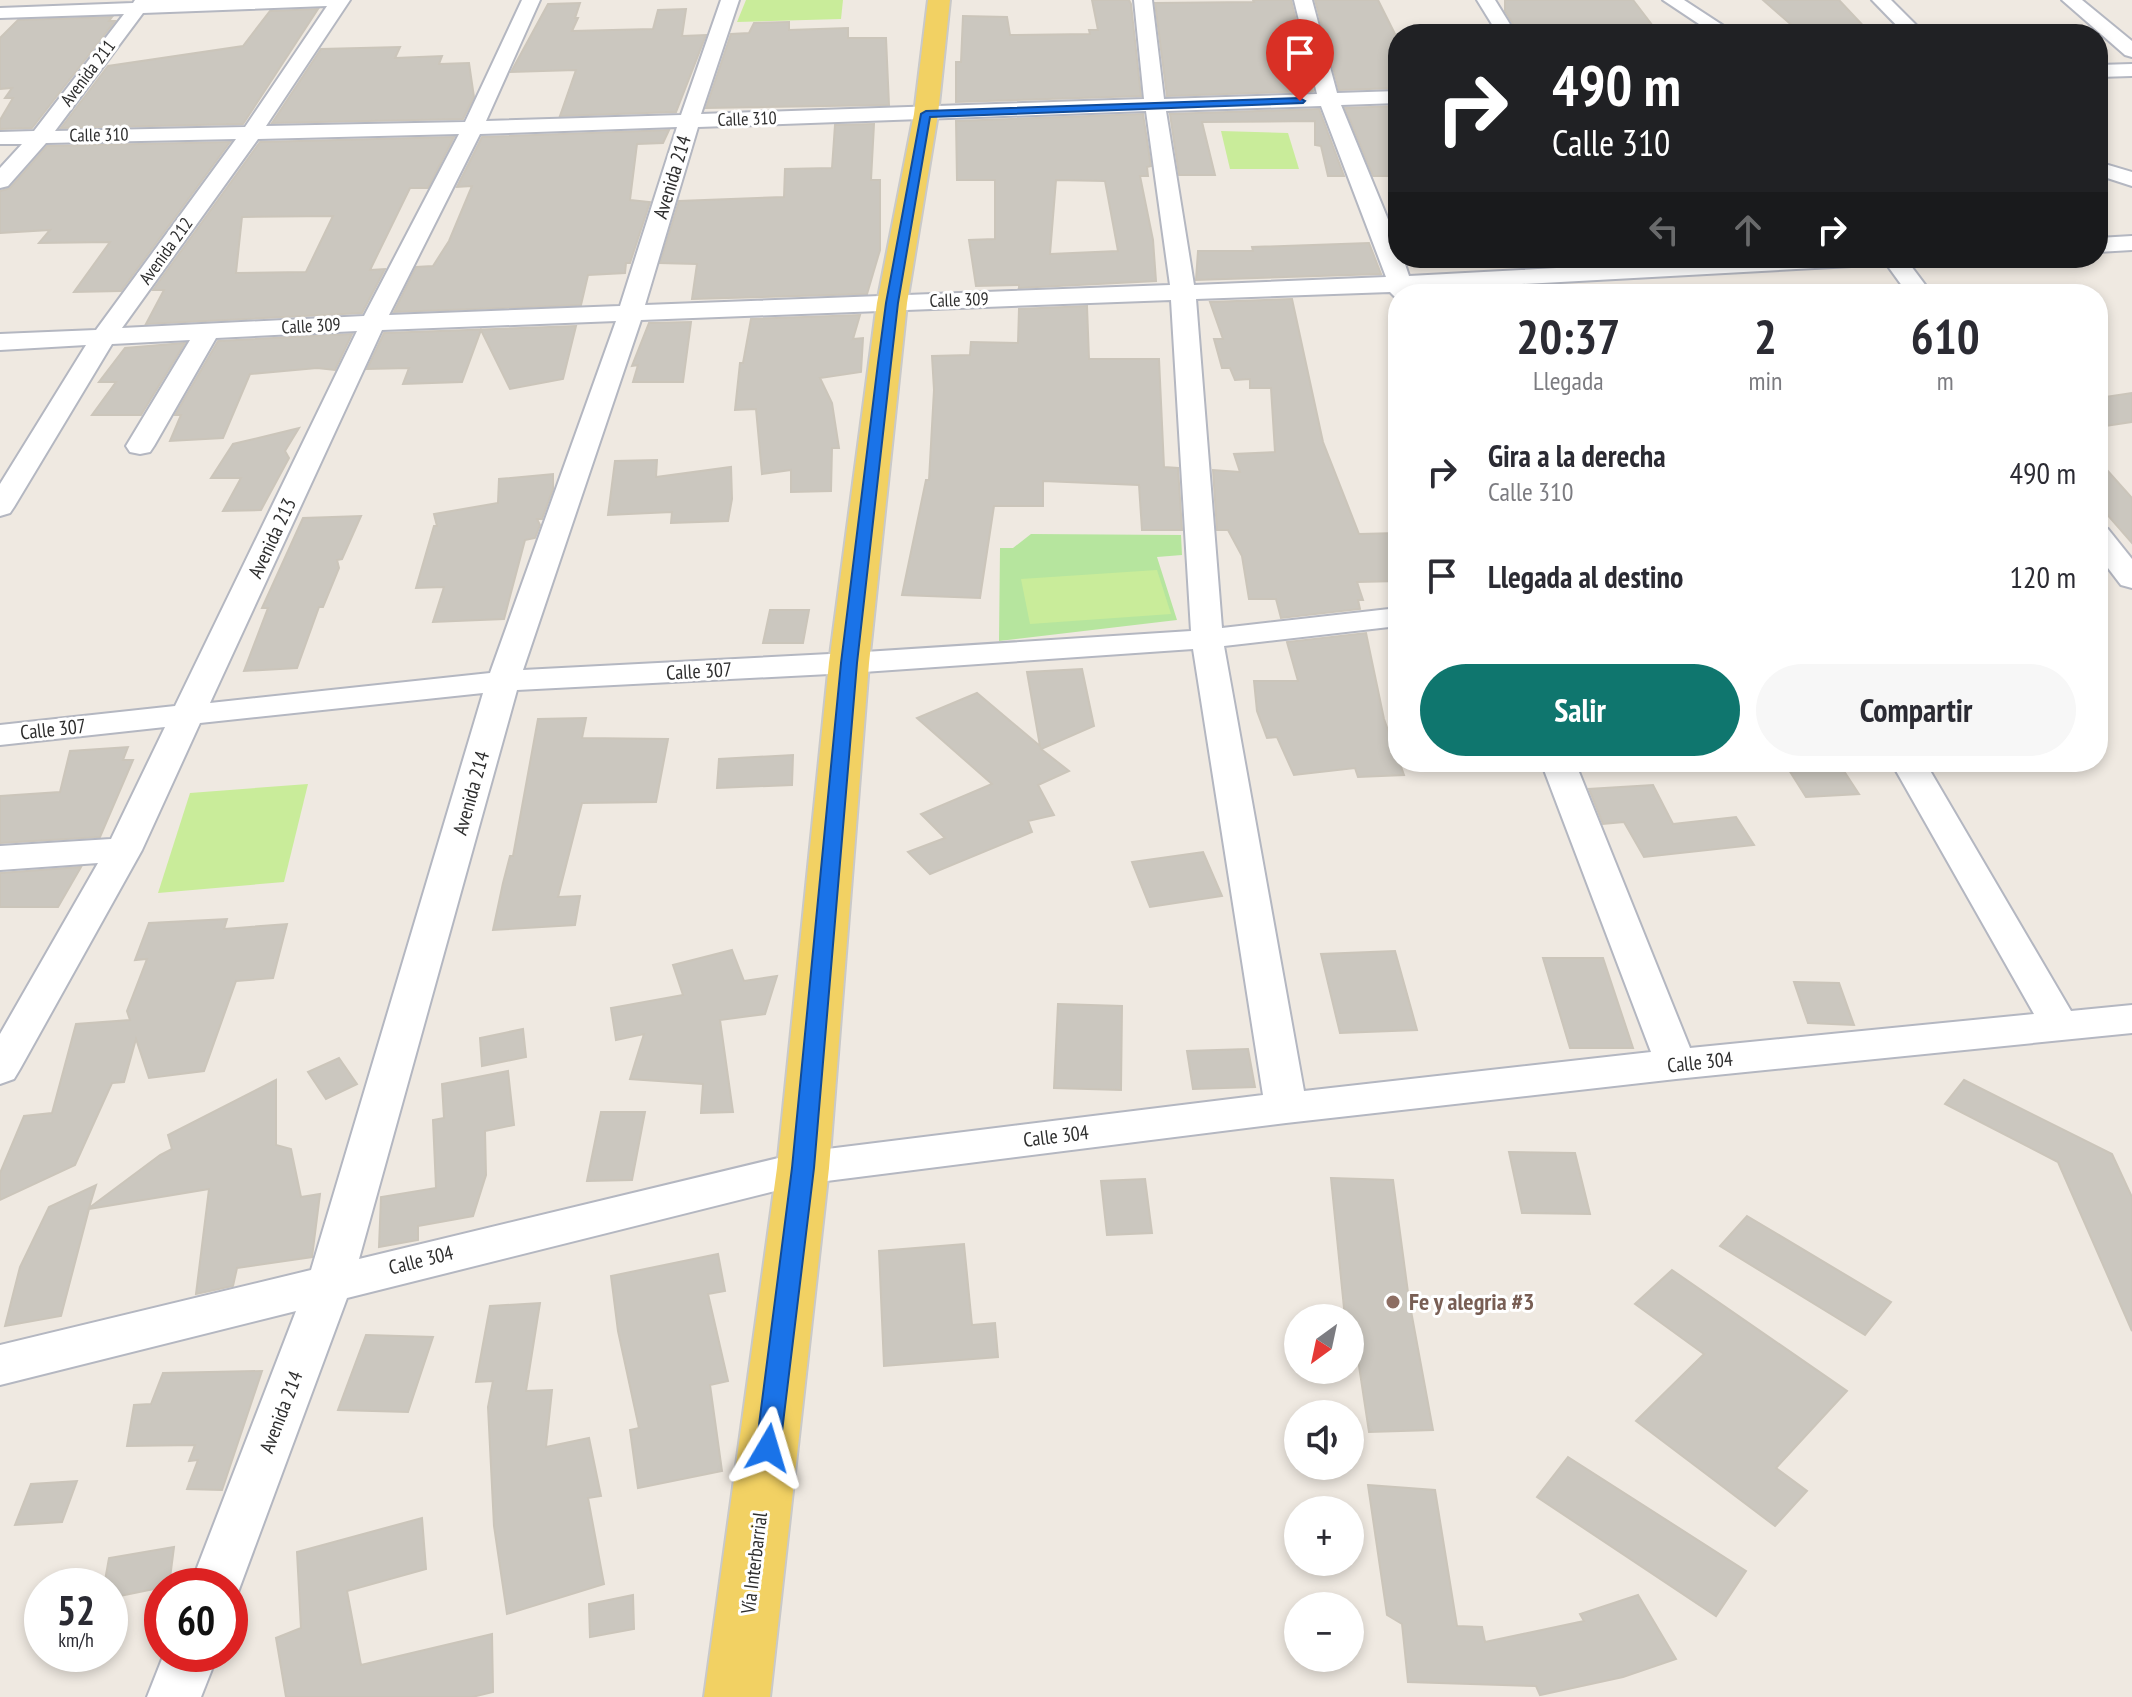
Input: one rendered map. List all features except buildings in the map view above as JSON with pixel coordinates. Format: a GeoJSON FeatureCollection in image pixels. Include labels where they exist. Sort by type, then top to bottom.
{"type":"FeatureCollection","features":[{"type":"Feature","properties":{"kind":"main road","name":"Vía Interbarrial"},"geometry":{"type":"LineString","coordinates":[[737,1697],[803,1168],[849,663],[892,303],[926,114],[939,0]]}},
{"type":"Feature","properties":{"kind":"street"},"geometry":{"type":"LineString","coordinates":[[0,13],[140,4],[341,0]]}},
{"type":"Feature","properties":{"kind":"street","name":"Avenida 212"},"geometry":{"type":"LineString","coordinates":[[0,507],[104,336],[252,132],[341,0]]}},
{"type":"Feature","properties":{"kind":"street","name":"Avenida 213"},"geometry":{"type":"LineString","coordinates":[[0,1069],[124,850],[373,323],[473,128],[531,0]]}},
{"type":"Feature","properties":{"kind":"street","name":"Avenida 214"},"geometry":{"type":"LineString","coordinates":[[223,1568],[330,1282],[503,681],[630,315],[689,121],[730,0]]}},
{"type":"Feature","properties":{"kind":"street"},"geometry":{"type":"LineString","coordinates":[[1143,0],[1155,106],[1183,292],[1207,639],[1286,1108]]}},
{"type":"Feature","properties":{"kind":"street"},"geometry":{"type":"LineString","coordinates":[[1303,0],[1329,100],[1388,253]]}},
{"type":"Feature","properties":{"kind":"street"},"geometry":{"type":"LineString","coordinates":[[1486,0],[1501,24]]}},
{"type":"Feature","properties":{"kind":"street"},"geometry":{"type":"LineString","coordinates":[[1672,0],[1711,24]]}},
{"type":"Feature","properties":{"kind":"street"},"geometry":{"type":"LineString","coordinates":[[1881,0],[1906,24]]}},
{"type":"Feature","properties":{"kind":"street"},"geometry":{"type":"LineString","coordinates":[[2071,0],[2100,24]]}},
{"type":"Feature","properties":{"kind":"street","name":"Avenida 211"},"geometry":{"type":"LineString","coordinates":[[0,181],[40,137],[140,4]]}},
{"type":"Feature","properties":{"kind":"street"},"geometry":{"type":"LineString","coordinates":[[2108,31],[2132,51]]}},
{"type":"Feature","properties":{"kind":"street"},"geometry":{"type":"LineString","coordinates":[[2108,71],[2132,70]]}},
{"type":"Feature","properties":{"kind":"street","name":"Calle 310"},"geometry":{"type":"LineString","coordinates":[[0,138],[473,128],[1388,97]]}},
{"type":"Feature","properties":{"kind":"street"},"geometry":{"type":"LineString","coordinates":[[2108,171],[2132,179]]}},
{"type":"Feature","properties":{"kind":"street"},"geometry":{"type":"LineString","coordinates":[[2108,245],[2130,246]]}},
{"type":"Feature","properties":{"kind":"street","name":"Calle 309"},"geometry":{"type":"LineString","coordinates":[[1453,284],[1615,268]]}},
{"type":"Feature","properties":{"kind":"street","name":"Calle 309"},"geometry":{"type":"LineString","coordinates":[[0,342],[373,323],[892,303],[1183,292],[1388,289]]}},
{"type":"Feature","properties":{"kind":"street"},"geometry":{"type":"LineString","coordinates":[[140,446],[208,331]]}},
{"type":"Feature","properties":{"kind":"street"},"geometry":{"type":"LineString","coordinates":[[2108,542],[2132,579]]}},
{"type":"Feature","properties":{"kind":"street","name":"Calle 307"},"geometry":{"type":"LineString","coordinates":[[0,735],[503,681],[849,663],[1207,639],[1388,618]]}},
{"type":"Feature","properties":{"kind":"street"},"geometry":{"type":"LineString","coordinates":[[1562,772],[1676,1064]]}},
{"type":"Feature","properties":{"kind":"street"},"geometry":{"type":"LineString","coordinates":[[1914,772],[2061,1027]]}},
{"type":"Feature","properties":{"kind":"street"},"geometry":{"type":"LineString","coordinates":[[0,858],[124,850]]}},
{"type":"Feature","properties":{"kind":"street","name":"Calle 304"},"geometry":{"type":"LineString","coordinates":[[0,1365],[803,1168],[1286,1108],[1676,1064],[2132,1019]]}},
{"type":"Feature","properties":{"kind":"street"},"geometry":{"type":"LineString","coordinates":[[174,1697],[184,1672]]}},
{"type":"Feature","properties":{"kind":"green space"},"geometry":{"type":"Polygon","coordinates":[[[746,0],[843,0],[841,19],[737,22],[746,0]]]}},
{"type":"Feature","properties":{"kind":"green space"},"geometry":{"type":"Polygon","coordinates":[[[1221,131],[1288,133],[1299,169],[1230,169],[1221,131]]]}},
{"type":"Feature","properties":{"kind":"green space"},"geometry":{"type":"Polygon","coordinates":[[[1031,534],[1181,535],[1182,555],[1157,557],[1177,620],[999,641],[1000,548],[1013,548],[1031,534]]]}},
{"type":"Feature","properties":{"kind":"green space"},"geometry":{"type":"Polygon","coordinates":[[[1157,570],[1171,614],[1030,624],[1021,579],[1157,570]]]}},
{"type":"Feature","properties":{"kind":"green space"},"geometry":{"type":"Polygon","coordinates":[[[308,784],[284,882],[158,893],[190,793],[308,784]]]}},
{"type":"Feature","properties":{"kind":"place","name":"Fe y alegria #3"},"geometry":{"type":"Point","coordinates":[1393,1302]}},
{"type":"Feature","properties":{"kind":"route"},"geometry":{"type":"LineString","coordinates":[[768,1448],[803,1168],[849,663],[892,303],[926,114],[1300,101]]}}]}
